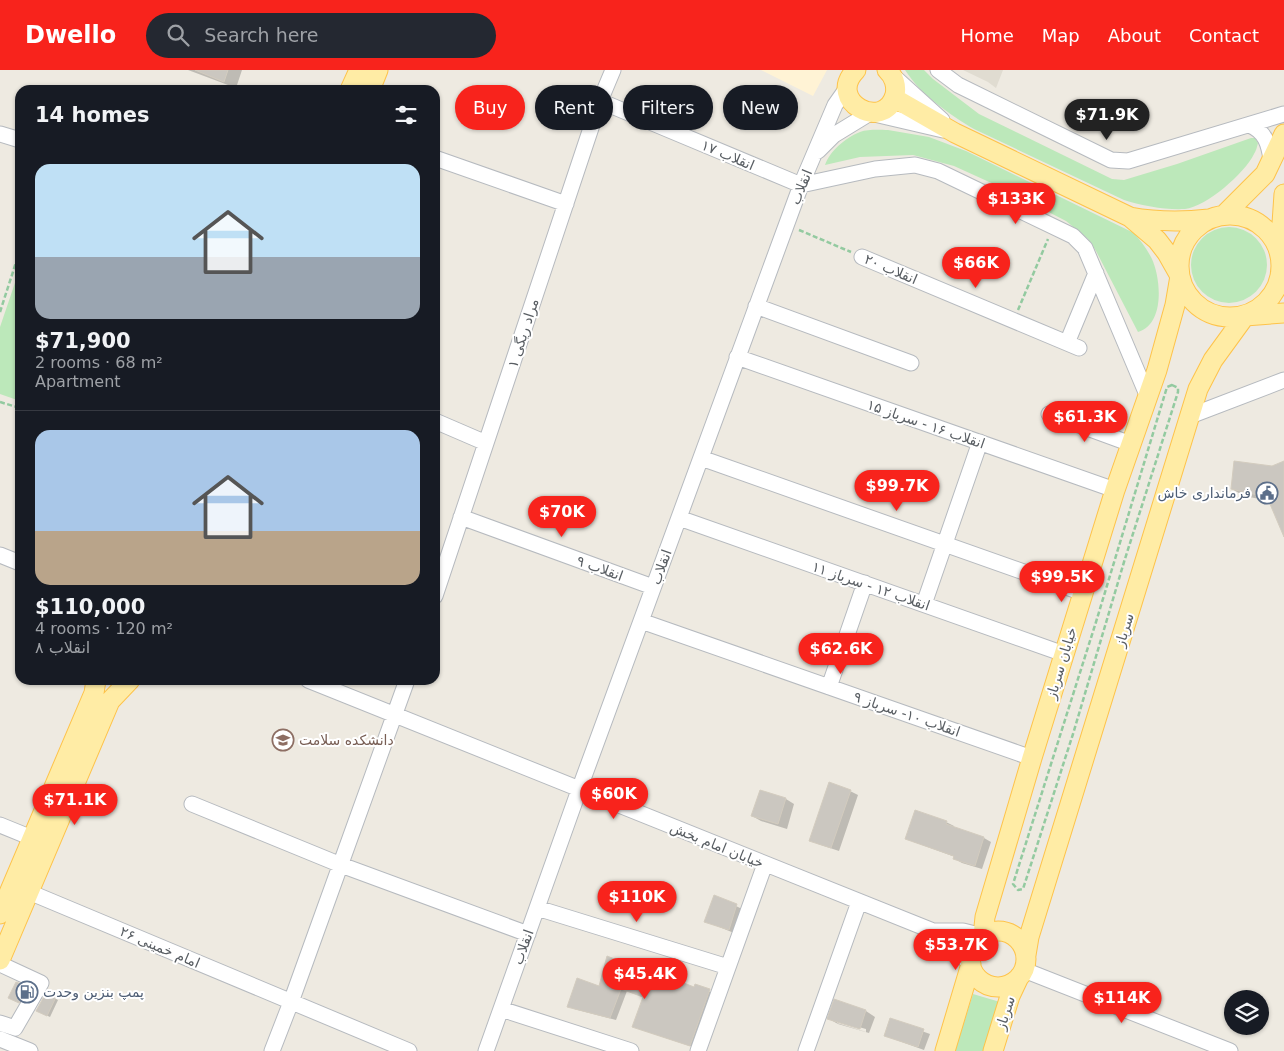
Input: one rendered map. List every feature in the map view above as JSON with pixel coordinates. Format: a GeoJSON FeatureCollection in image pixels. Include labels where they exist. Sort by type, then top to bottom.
{"type":"FeatureCollection","features":[{"type":"Feature","properties":{"kind":"main road"},"geometry":{"type":"LineString","coordinates":[[352,85],[359,70]]}},
{"type":"Feature","properties":{"kind":"main road"},"geometry":{"type":"LineString","coordinates":[[372,85],[378,70]]}},
{"type":"Feature","properties":{"kind":"main road"},"geometry":{"type":"LineString","coordinates":[[847,76],[851,102],[856,107],[870,113],[884,109],[894,98],[896,85],[889,71]]}},
{"type":"Feature","properties":{"kind":"main road"},"geometry":{"type":"LineString","coordinates":[[894,98],[956,133],[1130,217],[1156,240],[1167,253],[1180,276],[1186,292],[1197,306],[1204,310],[1228,318],[1284,313]]}},
{"type":"Feature","properties":{"kind":"main road"},"geometry":{"type":"LineString","coordinates":[[1180,276],[1180,259],[1185,243],[1195,229],[1216,217],[1255,185],[1265,174],[1284,134]]}},
{"type":"Feature","properties":{"kind":"main road"},"geometry":{"type":"LineString","coordinates":[[1246,316],[1260,308],[1272,297],[1279,282],[1282,266],[1284,194]]}},
{"type":"Feature","properties":{"kind":"main road"},"geometry":{"type":"LineString","coordinates":[[1130,217],[1181,222],[1240,215],[1254,221],[1267,230],[1282,255]]}},
{"type":"Feature","properties":{"kind":"main road","name":"خیابان سرباز"},"geometry":{"type":"LineString","coordinates":[[983,936],[985,917],[1032,758],[1115,490],[1157,370],[1175,305],[1180,276]]}},
{"type":"Feature","properties":{"kind":"main road","name":"سرباز"},"geometry":{"type":"LineString","coordinates":[[993,1051],[1010,996],[1023,967],[1029,937],[1198,389],[1213,360],[1246,316]]}},
{"type":"Feature","properties":{"kind":"main road"},"geometry":{"type":"LineString","coordinates":[[0,914],[94,693],[95,685]]}},
{"type":"Feature","properties":{"kind":"main road"},"geometry":{"type":"LineString","coordinates":[[0,960],[110,701],[125,685]]}},
{"type":"Feature","properties":{"kind":"main road"},"geometry":{"type":"LineString","coordinates":[[945,1051],[971,964],[973,947],[983,936],[996,931],[1005,932],[1021,942],[1023,967],[1013,983],[1004,986],[987,984],[974,972],[971,964]]}},
{"type":"Feature","properties":{"kind":"street","name":"مراد ریگی ۱"},"geometry":{"type":"LineString","coordinates":[[606,85],[612,70]]}},
{"type":"Feature","properties":{"kind":"street"},"geometry":{"type":"LineString","coordinates":[[938,70],[958,85],[1111,160],[1128,161],[1284,114]]}},
{"type":"Feature","properties":{"kind":"street"},"geometry":{"type":"LineString","coordinates":[[889,71],[956,133]]}},
{"type":"Feature","properties":{"kind":"street","name":"انقلاب"},"geometry":{"type":"LineString","coordinates":[[486,1051],[579,790],[786,224],[847,76]]}},
{"type":"Feature","properties":{"kind":"street","name":"انقلاب ۱۷"},"geometry":{"type":"LineString","coordinates":[[613,106],[801,185]]}},
{"type":"Feature","properties":{"kind":"street"},"geometry":{"type":"LineString","coordinates":[[814,155],[834,135],[870,113],[956,133]]}},
{"type":"Feature","properties":{"kind":"street"},"geometry":{"type":"LineString","coordinates":[[1249,125],[1263,134],[1270,146],[1271,160]]}},
{"type":"Feature","properties":{"kind":"street","name":"مراد ریگی ۱"},"geometry":{"type":"LineString","coordinates":[[440,581],[590,130]]}},
{"type":"Feature","properties":{"kind":"street"},"geometry":{"type":"LineString","coordinates":[[0,134],[15,138]]}},
{"type":"Feature","properties":{"kind":"street"},"geometry":{"type":"LineString","coordinates":[[440,160],[566,204]]}},
{"type":"Feature","properties":{"kind":"street"},"geometry":{"type":"LineString","coordinates":[[801,185],[875,168],[914,165],[938,171],[1074,236],[1085,248],[1148,397]]}},
{"type":"Feature","properties":{"kind":"street","name":"انقلاب ۲۰"},"geometry":{"type":"LineString","coordinates":[[862,257],[1073,345],[1096,273]]}},
{"type":"Feature","properties":{"kind":"street"},"geometry":{"type":"LineString","coordinates":[[756,306],[911,363]]}},
{"type":"Feature","properties":{"kind":"street","name":"انقلاب ۱۶ - سرباز ۱۵"},"geometry":{"type":"LineString","coordinates":[[738,357],[1115,490]]}},
{"type":"Feature","properties":{"kind":"street"},"geometry":{"type":"LineString","coordinates":[[1190,416],[1284,380]]}},
{"type":"Feature","properties":{"kind":"street"},"geometry":{"type":"LineString","coordinates":[[1049,414],[1131,444]]}},
{"type":"Feature","properties":{"kind":"street"},"geometry":{"type":"LineString","coordinates":[[440,424],[486,443]]}},
{"type":"Feature","properties":{"kind":"street"},"geometry":{"type":"LineString","coordinates":[[924,604],[980,442]]}},
{"type":"Feature","properties":{"kind":"street"},"geometry":{"type":"LineString","coordinates":[[700,458],[1083,593]]}},
{"type":"Feature","properties":{"kind":"street","name":"انقلاب ۹"},"geometry":{"type":"LineString","coordinates":[[461,518],[653,587]]}},
{"type":"Feature","properties":{"kind":"street","name":"انقلاب ۱۲ - سرباز ۱۱"},"geometry":{"type":"LineString","coordinates":[[679,518],[1064,654]]}},
{"type":"Feature","properties":{"kind":"street"},"geometry":{"type":"LineString","coordinates":[[0,555],[15,561]]}},
{"type":"Feature","properties":{"kind":"street"},"geometry":{"type":"LineString","coordinates":[[829,687],[865,583]]}},
{"type":"Feature","properties":{"kind":"street","name":"انقلاب ۱۰- سرباز ۹"},"geometry":{"type":"LineString","coordinates":[[641,620],[1032,758]]}},
{"type":"Feature","properties":{"kind":"street","name":"خیابان امام بخش"},"geometry":{"type":"LineString","coordinates":[[320,685],[933,931]]}},
{"type":"Feature","properties":{"kind":"street"},"geometry":{"type":"LineString","coordinates":[[272,1051],[292,1002],[405,685]]}},
{"type":"Feature","properties":{"kind":"street"},"geometry":{"type":"LineString","coordinates":[[192,804],[341,865],[528,934]]}},
{"type":"Feature","properties":{"kind":"street"},"geometry":{"type":"LineString","coordinates":[[0,824],[32,838]]}},
{"type":"Feature","properties":{"kind":"street"},"geometry":{"type":"LineString","coordinates":[[698,1051],[765,864]]}},
{"type":"Feature","properties":{"kind":"street","name":"امام خمینی ۲۶"},"geometry":{"type":"LineString","coordinates":[[29,892],[409,1051]]}},
{"type":"Feature","properties":{"kind":"street"},"geometry":{"type":"LineString","coordinates":[[806,1051],[859,902]]}},
{"type":"Feature","properties":{"kind":"street"},"geometry":{"type":"LineString","coordinates":[[537,908],[728,967]]}},
{"type":"Feature","properties":{"kind":"street"},"geometry":{"type":"LineString","coordinates":[[933,931],[963,931],[983,936]]}},
{"type":"Feature","properties":{"kind":"street"},"geometry":{"type":"LineString","coordinates":[[933,931],[971,964]]}},
{"type":"Feature","properties":{"kind":"street"},"geometry":{"type":"LineString","coordinates":[[0,964],[41,983],[15,1028],[0,1023]]}},
{"type":"Feature","properties":{"kind":"street"},"geometry":{"type":"LineString","coordinates":[[1023,967],[1230,1051]]}},
{"type":"Feature","properties":{"kind":"street"},"geometry":{"type":"LineString","coordinates":[[501,1009],[631,1051]]}},
{"type":"Feature","properties":{"kind":"street"},"geometry":{"type":"LineString","coordinates":[[0,1038],[30,1051]]}},
{"type":"Feature","properties":{"kind":"path","name":"انقلاب ۲۰"},"geometry":{"type":"LineString","coordinates":[[786,224],[862,257]]}},
{"type":"Feature","properties":{"kind":"path"},"geometry":{"type":"LineString","coordinates":[[1014,320],[1053,226]]}},
{"type":"Feature","properties":{"kind":"path"},"geometry":{"type":"LineString","coordinates":[[0,312],[15,266]]}},
{"type":"Feature","properties":{"kind":"path"},"geometry":{"type":"LineString","coordinates":[[1172,385],[1178,388],[1178,392],[1124,562],[1074,734],[1023,889],[1018,890],[1013,884],[1056,748],[1167,387],[1172,385]]}},
{"type":"Feature","properties":{"kind":"path"},"geometry":{"type":"LineString","coordinates":[[0,402],[15,406]]}},
{"type":"Feature","properties":{"kind":"shaded area"},"geometry":{"type":"Polygon","coordinates":[[[761,70],[827,70],[813,96],[798,88],[798,85],[791,85],[761,70]]]}},
{"type":"Feature","properties":{"kind":"shaded area"},"geometry":{"type":"Polygon","coordinates":[[[963,70],[1003,70],[996,88],[963,70]]]}},
{"type":"Feature","properties":{"kind":"green space"},"geometry":{"type":"Polygon","coordinates":[[[905,70],[924,70],[979,114],[1112,179],[1124,180],[1251,138],[1255,138],[1258,143],[1255,153],[1249,162],[1234,179],[1214,196],[1194,207],[1185,209],[1146,206],[1124,200],[974,129],[927,96],[905,70]]]}},
{"type":"Feature","properties":{"kind":"green space"},"geometry":{"type":"Polygon","coordinates":[[[867,130],[888,130],[929,137],[966,151],[1134,233],[1144,245],[1155,268],[1159,289],[1157,311],[1153,320],[1147,327],[1138,332],[1088,239],[1066,221],[998,186],[954,166],[913,155],[860,157],[825,165],[834,150],[854,135],[867,130]]]}},
{"type":"Feature","properties":{"kind":"green space"},"geometry":{"type":"Polygon","coordinates":[[[1222,227],[1236,227],[1250,233],[1261,244],[1267,258],[1264,280],[1256,292],[1236,303],[1222,303],[1208,297],[1197,286],[1191,272],[1191,258],[1197,244],[1208,233],[1222,227]]]}},
{"type":"Feature","properties":{"kind":"green space"},"geometry":{"type":"Polygon","coordinates":[[[15,283],[15,399],[0,394],[0,327],[15,283]]]}},
{"type":"Feature","properties":{"kind":"green space"},"geometry":{"type":"Polygon","coordinates":[[[973,994],[1000,1002],[985,1051],[955,1051],[973,994]]]}},
{"type":"Feature","properties":{"kind":"building"},"geometry":{"type":"Polygon","coordinates":[[[195,70],[228,70],[224,82],[195,70]]]}},
{"type":"Feature","properties":{"kind":"building","name":"فرمانداری خاش"},"geometry":{"type":"Polygon","coordinates":[[[1234,461],[1272,466],[1284,461],[1284,537],[1267,497],[1231,489],[1234,461]]]}},
{"type":"Feature","properties":{"kind":"building"},"geometry":{"type":"Polygon","coordinates":[[[829,782],[851,790],[831,848],[809,841],[829,782]]]}},
{"type":"Feature","properties":{"kind":"building"},"geometry":{"type":"Polygon","coordinates":[[[760,790],[786,798],[778,824],[751,816],[760,790]]]}},
{"type":"Feature","properties":{"kind":"building"},"geometry":{"type":"Polygon","coordinates":[[[915,810],[947,821],[946,824],[984,837],[975,866],[953,859],[954,856],[905,839],[915,810]]]}},
{"type":"Feature","properties":{"kind":"building"},"geometry":{"type":"Polygon","coordinates":[[[714,895],[737,904],[729,930],[704,922],[714,895]]]}},
{"type":"Feature","properties":{"kind":"building"},"geometry":{"type":"Polygon","coordinates":[[[607,956],[630,965],[631,963],[651,970],[694,987],[695,984],[710,989],[690,1046],[632,1027],[643,997],[621,989],[610,1018],[567,1007],[577,978],[599,986],[607,956]]]}},
{"type":"Feature","properties":{"kind":"building"},"geometry":{"type":"Polygon","coordinates":[[[16,982],[28,987],[19,1003],[8,998],[16,982]]]}},
{"type":"Feature","properties":{"kind":"building"},"geometry":{"type":"Polygon","coordinates":[[[46,993],[56,997],[47,1016],[36,1011],[46,993]]]}},
{"type":"Feature","properties":{"kind":"building"},"geometry":{"type":"Polygon","coordinates":[[[834,999],[866,1010],[860,1029],[827,1019],[834,999]]]}},
{"type":"Feature","properties":{"kind":"building"},"geometry":{"type":"Polygon","coordinates":[[[890,1018],[924,1029],[918,1047],[884,1036],[890,1018]]]}},
{"type":"Feature","properties":{"kind":"place","name":"فرمانداری خاش"},"geometry":{"type":"Point","coordinates":[1267,493]}},
{"type":"Feature","properties":{"kind":"place","name":"دانشکده سلامت"},"geometry":{"type":"Point","coordinates":[283,740]}},
{"type":"Feature","properties":{"kind":"place","name":"پمپ بنزین وحدت"},"geometry":{"type":"Point","coordinates":[27,992]}}]}
